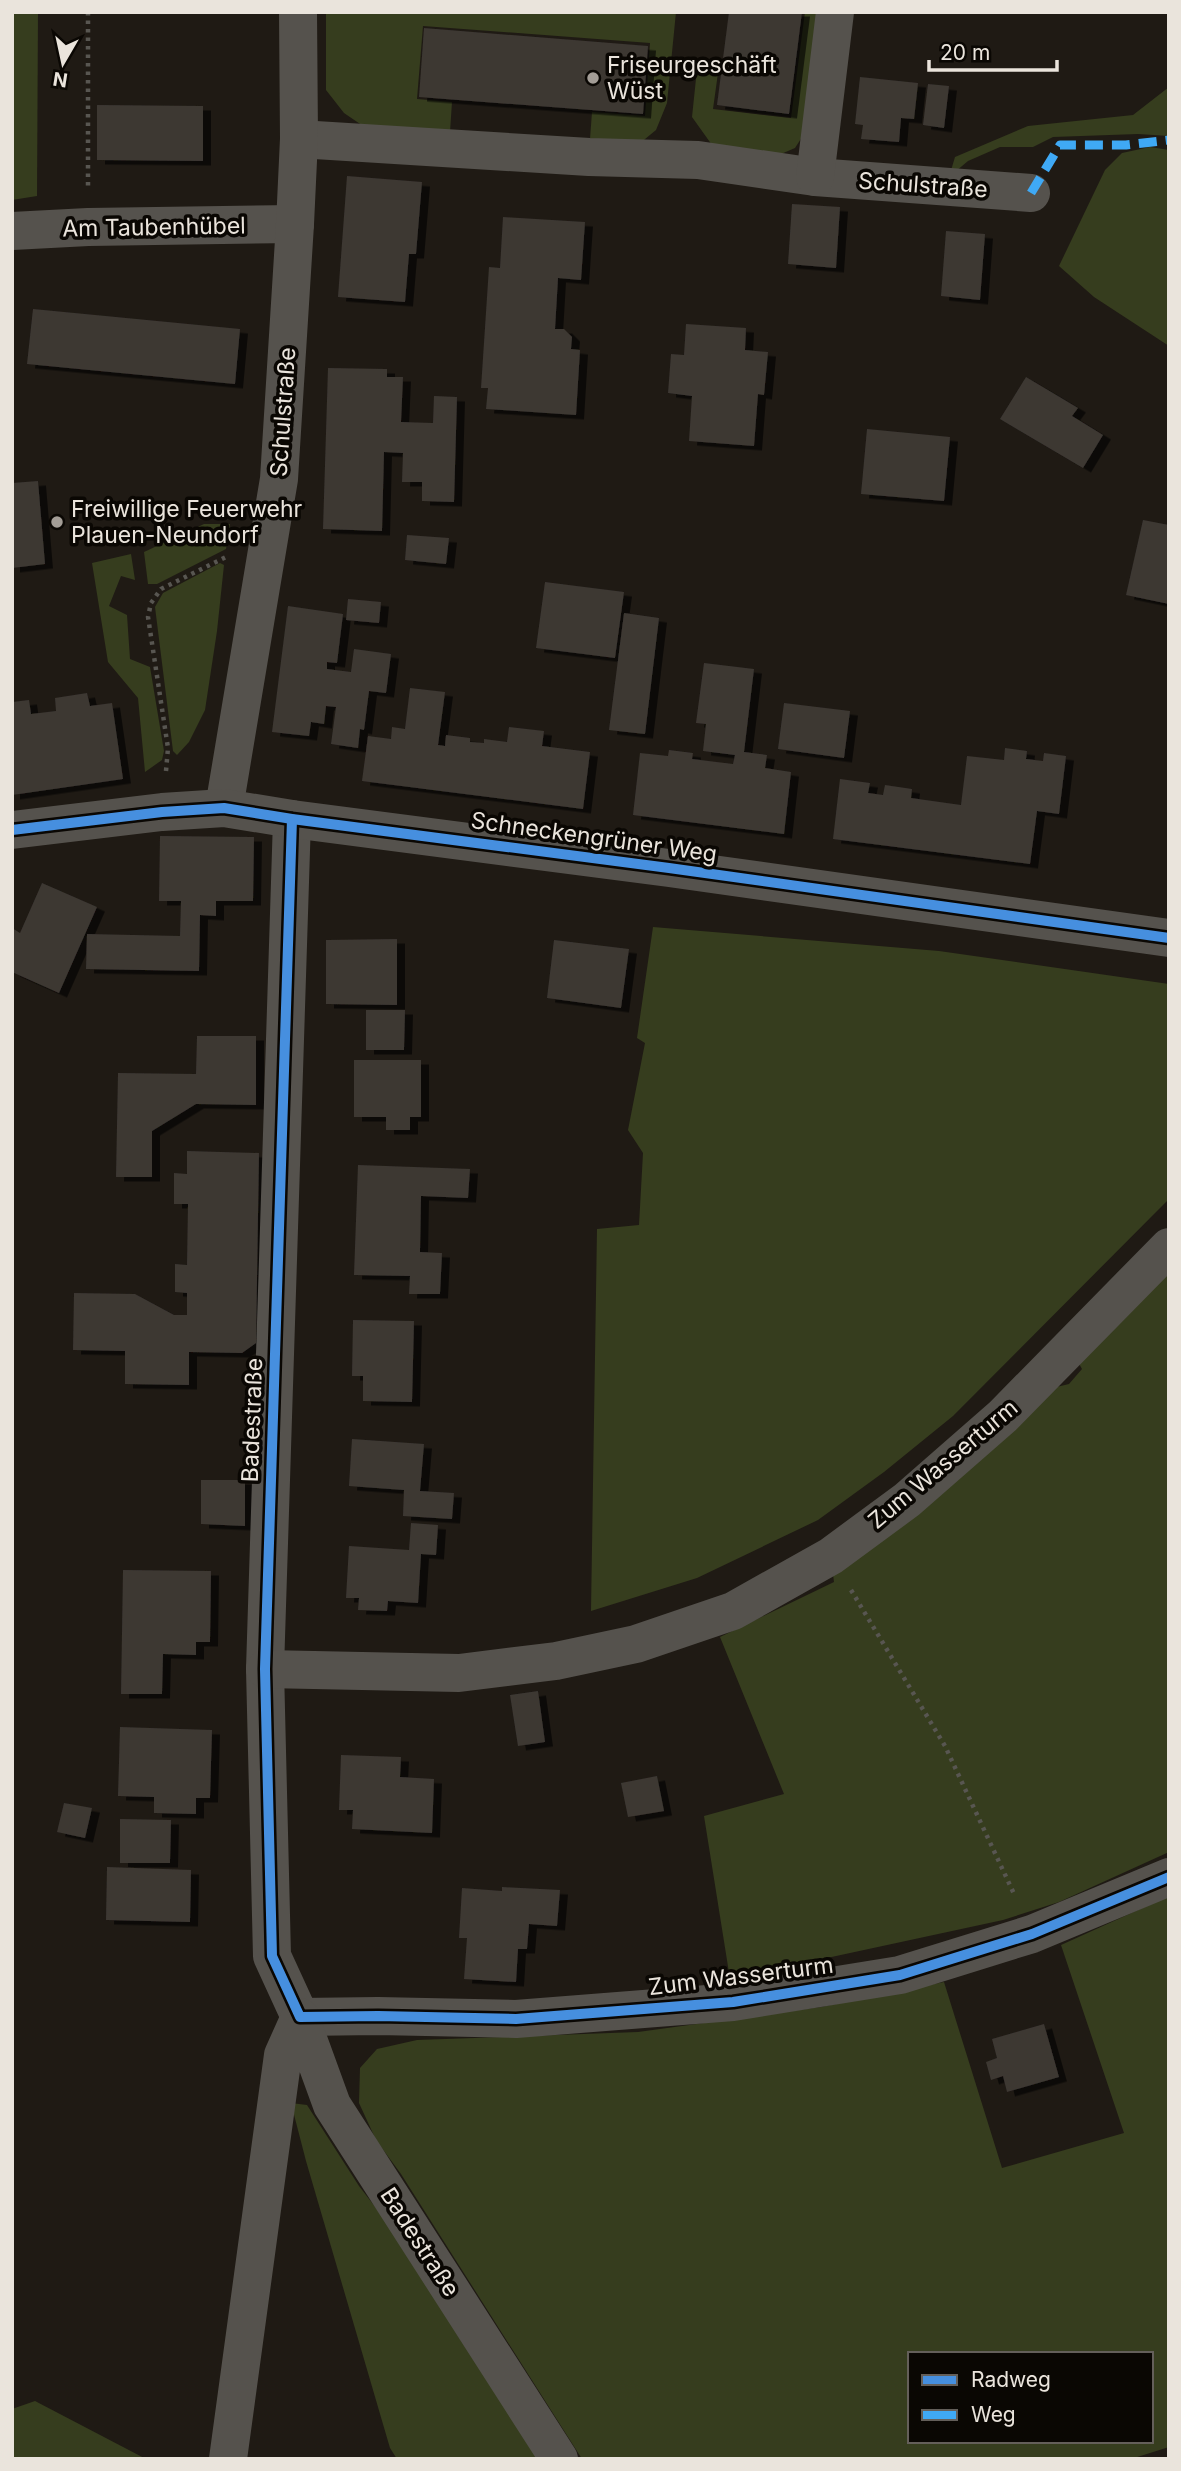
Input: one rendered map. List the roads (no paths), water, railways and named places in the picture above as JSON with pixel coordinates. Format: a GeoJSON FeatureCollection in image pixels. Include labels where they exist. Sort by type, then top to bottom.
{"type":"FeatureCollection","features":[{"type":"Feature","properties":{"kind":"street","name":"Schulstraße"},"geometry":{"type":"LineString","coordinates":[[224,808],[279,479],[299,139],[298,12]]}},
{"type":"Feature","properties":{"kind":"street"},"geometry":{"type":"LineString","coordinates":[[814,177],[835,12]]}},
{"type":"Feature","properties":{"kind":"street","name":"Schulstraße"},"geometry":{"type":"LineString","coordinates":[[299,139],[589,157],[698,160],[814,177],[1031,193]]}},
{"type":"Feature","properties":{"kind":"street","name":"Am Taubenhübel"},"geometry":{"type":"LineString","coordinates":[[12,231],[88,227],[295,224]]}},
{"type":"Feature","properties":{"kind":"street","name":"Schneckengrüner Weg"},"geometry":{"type":"LineString","coordinates":[[12,830],[162,811],[224,808],[1169,938]]}},
{"type":"Feature","properties":{"kind":"street","name":"Badestraße"},"geometry":{"type":"LineString","coordinates":[[292,819],[265,1669],[272,1956],[300,2017],[332,2105],[558,2459]]}},
{"type":"Feature","properties":{"kind":"street","name":"Zum Wasserturm"},"geometry":{"type":"LineString","coordinates":[[265,1669],[459,1673],[556,1661],[636,1644],[733,1611],[831,1556],[907,1500],[1003,1416],[1169,1247]]}},
{"type":"Feature","properties":{"kind":"street","name":"Zum Wasserturm"},"geometry":{"type":"LineString","coordinates":[[300,2017],[516,2019],[733,2002],[900,1975],[1032,1934],[1169,1877]]}},
{"type":"Feature","properties":{"kind":"street"},"geometry":{"type":"LineString","coordinates":[[228,2459],[283,2055],[300,2017]]}},
{"type":"Feature","properties":{"kind":"place","name":"Friseurgeschäft Wüst"},"geometry":{"type":"Point","coordinates":[593,78]}},
{"type":"Feature","properties":{"kind":"place","name":"Freiwillige Feuerwehr Plauen-Neundorf"},"geometry":{"type":"Point","coordinates":[57,522]}}]}
